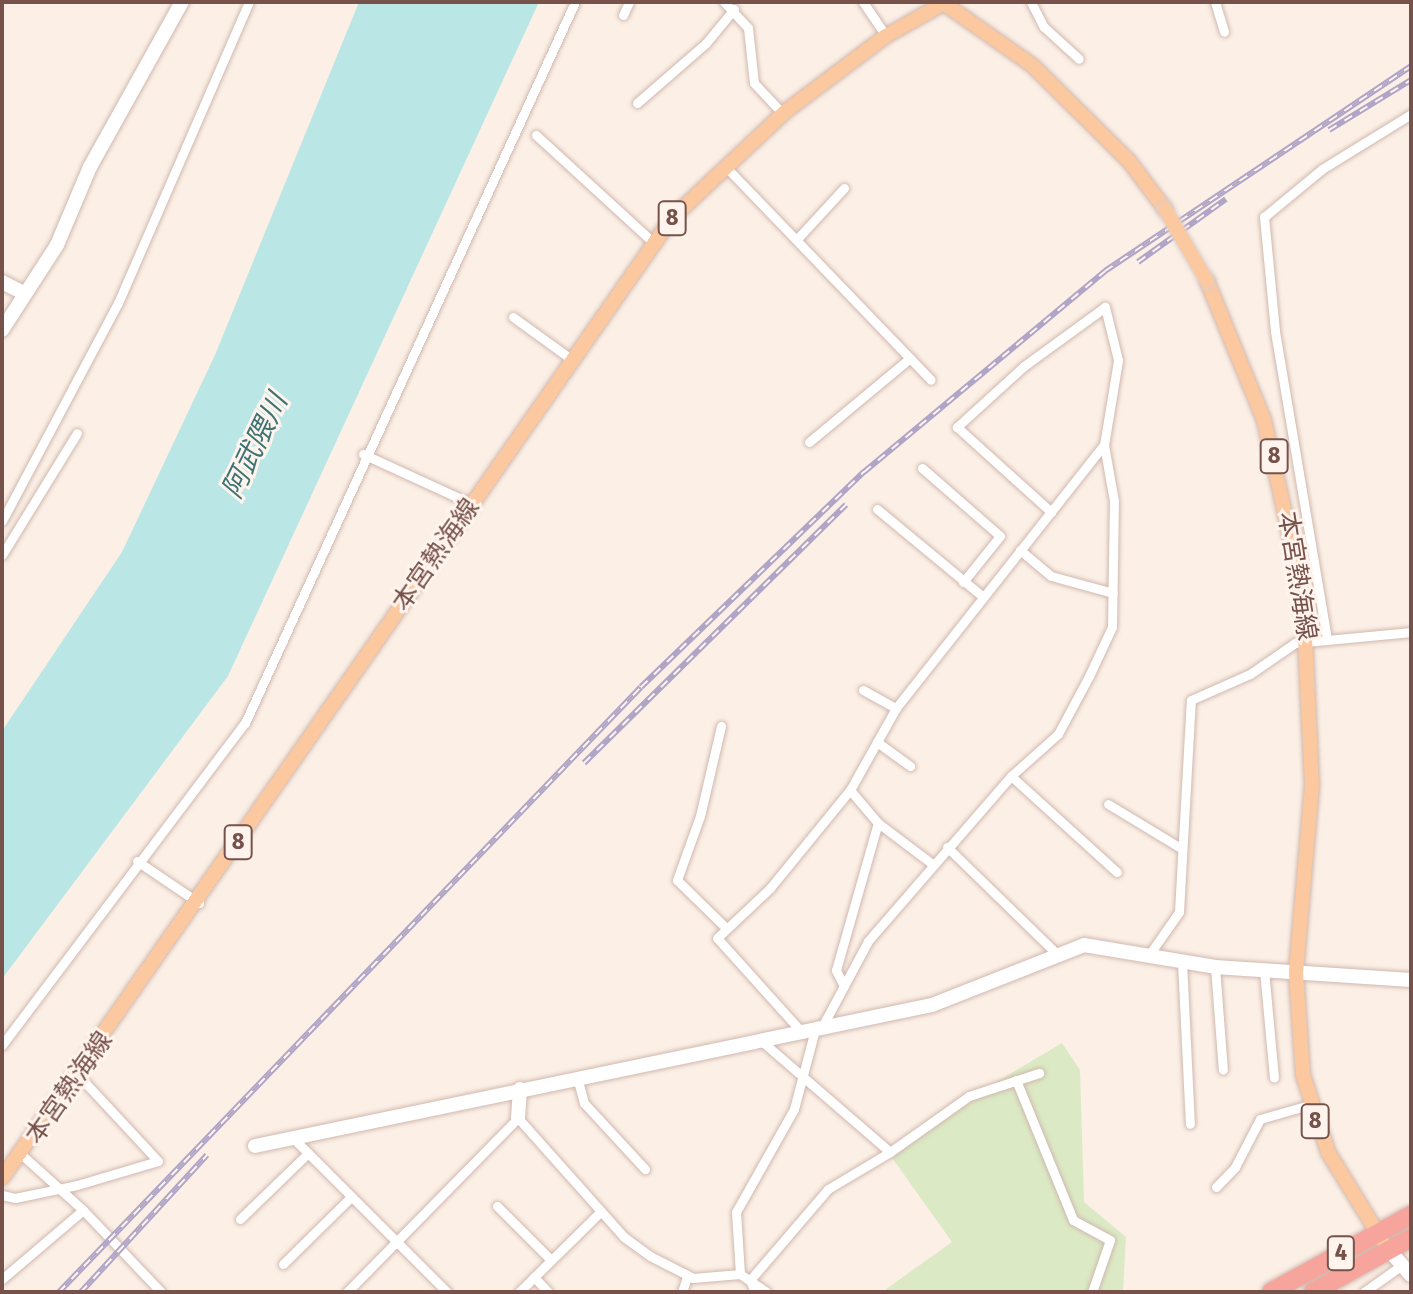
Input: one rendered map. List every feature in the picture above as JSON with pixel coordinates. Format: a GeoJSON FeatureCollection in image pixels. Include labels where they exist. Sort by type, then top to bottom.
{"type":"FeatureCollection","features":[{"type":"Feature","properties":{"kind":"highway","name":"4"},"geometry":{"type":"LineString","coordinates":[[1271,1292],[1411,1215]]}},
{"type":"Feature","properties":{"kind":"highway","name":"4"},"geometry":{"type":"LineString","coordinates":[[1313,1292],[1411,1238]]}},
{"type":"Feature","properties":{"kind":"main road","name":"本宮熱海線"},"geometry":{"type":"LineString","coordinates":[[2,1178],[79,1076],[571,359],[654,243],[724,165],[783,114],[886,36],[944,2],[1033,66],[1129,161],[1165,209],[1207,281],[1247,372],[1275,460],[1309,640],[1312,785],[1296,973],[1309,1105],[1328,1152],[1389,1250]]}},
{"type":"Feature","properties":{"kind":"street"},"geometry":{"type":"LineString","coordinates":[[2,330],[57,245],[90,167],[182,2]]}},
{"type":"Feature","properties":{"kind":"street"},"geometry":{"type":"LineString","coordinates":[[2,521],[118,303],[249,2]]}},
{"type":"Feature","properties":{"kind":"street"},"geometry":{"type":"LineString","coordinates":[[2,1045],[137,861],[245,723],[363,454],[459,267],[575,2]]}},
{"type":"Feature","properties":{"kind":"street"},"geometry":{"type":"LineString","coordinates":[[623,15],[629,2]]}},
{"type":"Feature","properties":{"kind":"street"},"geometry":{"type":"LineString","coordinates":[[724,2],[734,9],[751,37],[754,83],[783,114]]}},
{"type":"Feature","properties":{"kind":"street"},"geometry":{"type":"LineString","coordinates":[[863,2],[886,36]]}},
{"type":"Feature","properties":{"kind":"street"},"geometry":{"type":"LineString","coordinates":[[1031,2],[1044,27],[1079,59]]}},
{"type":"Feature","properties":{"kind":"street"},"geometry":{"type":"LineString","coordinates":[[1215,2],[1224,32]]}},
{"type":"Feature","properties":{"kind":"street"},"geometry":{"type":"LineString","coordinates":[[637,103],[691,58],[734,9]]}},
{"type":"Feature","properties":{"kind":"street"},"geometry":{"type":"LineString","coordinates":[[1327,639],[1275,331],[1264,217],[1322,169],[1411,114]]}},
{"type":"Feature","properties":{"kind":"street"},"geometry":{"type":"LineString","coordinates":[[536,135],[654,243]]}},
{"type":"Feature","properties":{"kind":"street"},"geometry":{"type":"LineString","coordinates":[[724,165],[798,238],[931,380]]}},
{"type":"Feature","properties":{"kind":"street"},"geometry":{"type":"LineString","coordinates":[[798,238],[844,188]]}},
{"type":"Feature","properties":{"kind":"street"},"geometry":{"type":"LineString","coordinates":[[2,282],[24,293]]}},
{"type":"Feature","properties":{"kind":"street"},"geometry":{"type":"LineString","coordinates":[[740,1274],[736,1212],[775,1152],[805,1078],[819,1025],[868,941],[931,863],[1066,722],[1112,627],[1114,501],[1104,445],[1118,360],[1110,312],[1103,307],[957,427],[1051,512]]}},
{"type":"Feature","properties":{"kind":"street"},"geometry":{"type":"LineString","coordinates":[[513,317],[571,359]]}},
{"type":"Feature","properties":{"kind":"street"},"geometry":{"type":"LineString","coordinates":[[809,442],[910,358]]}},
{"type":"Feature","properties":{"kind":"street"},"geometry":{"type":"LineString","coordinates":[[2,555],[77,433]]}},
{"type":"Feature","properties":{"kind":"street"},"geometry":{"type":"LineString","coordinates":[[799,1029],[717,944],[726,928],[770,888],[850,790],[896,708],[1104,445]]}},
{"type":"Feature","properties":{"kind":"street"},"geometry":{"type":"LineString","coordinates":[[363,454],[472,504]]}},
{"type":"Feature","properties":{"kind":"street"},"geometry":{"type":"LineString","coordinates":[[922,468],[1000,536],[963,582]]}},
{"type":"Feature","properties":{"kind":"street"},"geometry":{"type":"LineString","coordinates":[[877,509],[982,596]]}},
{"type":"Feature","properties":{"kind":"street"},"geometry":{"type":"LineString","coordinates":[[1020,550],[1051,576],[1113,593]]}},
{"type":"Feature","properties":{"kind":"street"},"geometry":{"type":"LineString","coordinates":[[1151,952],[1177,920],[1179,847],[1191,700],[1309,640],[1411,632]]}},
{"type":"Feature","properties":{"kind":"street"},"geometry":{"type":"LineString","coordinates":[[863,690],[896,708]]}},
{"type":"Feature","properties":{"kind":"street"},"geometry":{"type":"LineString","coordinates":[[721,726],[700,816],[677,880],[726,928]]}},
{"type":"Feature","properties":{"kind":"street"},"geometry":{"type":"LineString","coordinates":[[877,742],[910,766]]}},
{"type":"Feature","properties":{"kind":"street"},"geometry":{"type":"LineString","coordinates":[[1011,776],[1117,872]]}},
{"type":"Feature","properties":{"kind":"street"},"geometry":{"type":"LineString","coordinates":[[850,790],[878,823],[931,863]]}},
{"type":"Feature","properties":{"kind":"street"},"geometry":{"type":"LineString","coordinates":[[1108,804],[1179,847]]}},
{"type":"Feature","properties":{"kind":"street"},"geometry":{"type":"LineString","coordinates":[[844,986],[836,970],[878,823]]}},
{"type":"Feature","properties":{"kind":"street"},"geometry":{"type":"LineString","coordinates":[[947,847],[1055,952]]}},
{"type":"Feature","properties":{"kind":"street"},"geometry":{"type":"LineString","coordinates":[[137,861],[199,903]]}},
{"type":"Feature","properties":{"kind":"street"},"geometry":{"type":"LineString","coordinates":[[255,1146],[799,1029],[932,1005],[1055,952],[1095,944],[1151,952],[1182,962],[1215,967],[1411,980],[1411,973]]}},
{"type":"Feature","properties":{"kind":"street"},"geometry":{"type":"LineString","coordinates":[[1182,962],[1190,1124]]}},
{"type":"Feature","properties":{"kind":"street"},"geometry":{"type":"LineString","coordinates":[[1215,967],[1223,1070]]}},
{"type":"Feature","properties":{"kind":"street"},"geometry":{"type":"LineString","coordinates":[[1264,970],[1274,1078]]}},
{"type":"Feature","properties":{"kind":"street"},"geometry":{"type":"LineString","coordinates":[[759,1039],[890,1152]]}},
{"type":"Feature","properties":{"kind":"street"},"geometry":{"type":"LineString","coordinates":[[750,1280],[828,1189],[890,1152],[947,1108],[1039,1073]]}},
{"type":"Feature","properties":{"kind":"street"},"geometry":{"type":"LineString","coordinates":[[2,1195],[62,1188],[158,1161],[79,1076]]}},
{"type":"Feature","properties":{"kind":"street"},"geometry":{"type":"LineString","coordinates":[[577,1077],[584,1103],[645,1169]]}},
{"type":"Feature","properties":{"kind":"street"},"geometry":{"type":"LineString","coordinates":[[1016,1080],[1073,1220],[1110,1240],[1092,1292]]}},
{"type":"Feature","properties":{"kind":"street"},"geometry":{"type":"LineString","coordinates":[[347,1292],[518,1118],[520,1089]]}},
{"type":"Feature","properties":{"kind":"street"},"geometry":{"type":"LineString","coordinates":[[1216,1187],[1235,1167],[1260,1119],[1309,1105]]}},
{"type":"Feature","properties":{"kind":"street"},"geometry":{"type":"LineString","coordinates":[[518,1118],[600,1212],[650,1256],[687,1277],[740,1274],[767,1292]]}},
{"type":"Feature","properties":{"kind":"street"},"geometry":{"type":"LineString","coordinates":[[293,1138],[447,1292]]}},
{"type":"Feature","properties":{"kind":"street"},"geometry":{"type":"LineString","coordinates":[[240,1219],[308,1153]]}},
{"type":"Feature","properties":{"kind":"street"},"geometry":{"type":"LineString","coordinates":[[22,1155],[62,1188],[161,1292]]}},
{"type":"Feature","properties":{"kind":"street"},"geometry":{"type":"LineString","coordinates":[[283,1264],[351,1197]]}},
{"type":"Feature","properties":{"kind":"street"},"geometry":{"type":"LineString","coordinates":[[497,1206],[551,1260]]}},
{"type":"Feature","properties":{"kind":"street"},"geometry":{"type":"LineString","coordinates":[[2,1279],[83,1210]]}},
{"type":"Feature","properties":{"kind":"street"},"geometry":{"type":"LineString","coordinates":[[519,1292],[600,1212]]}},
{"type":"Feature","properties":{"kind":"street"},"geometry":{"type":"LineString","coordinates":[[1364,1292],[1407,1270],[1389,1250]]}},
{"type":"Feature","properties":{"kind":"street"},"geometry":{"type":"LineString","coordinates":[[534,1277],[548,1292]]}},
{"type":"Feature","properties":{"kind":"street"},"geometry":{"type":"LineString","coordinates":[[682,1292],[687,1277]]}},
{"type":"Feature","properties":{"kind":"street"},"geometry":{"type":"LineString","coordinates":[[750,1280],[755,1292]]}},
{"type":"Feature","properties":{"kind":"green space"},"geometry":{"type":"Polygon","coordinates":[[[1062,1043],[1080,1070],[1084,1202],[1126,1237],[1123,1292],[882,1292],[952,1242],[890,1155],[956,1106],[1062,1043]]]}},
{"type":"Feature","properties":{"kind":"water","name":"阿武隈川"},"geometry":{"type":"Polygon","coordinates":[[[359,2],[539,2],[228,676],[2,979],[2,731],[122,552],[215,355],[359,2]]]}},
{"type":"Feature","properties":{"kind":"railway"},"geometry":{"type":"LineString","coordinates":[[59,1292],[641,687],[864,472],[1105,271],[1411,66]]}},
{"type":"Feature","properties":{"kind":"railway"},"geometry":{"type":"LineString","coordinates":[[1329,130],[1411,80]]}},
{"type":"Feature","properties":{"kind":"railway"},"geometry":{"type":"LineString","coordinates":[[1138,262],[1226,199]]}},
{"type":"Feature","properties":{"kind":"railway"},"geometry":{"type":"LineString","coordinates":[[584,763],[846,505]]}},
{"type":"Feature","properties":{"kind":"railway"},"geometry":{"type":"LineString","coordinates":[[81,1292],[207,1155]]}}]}
